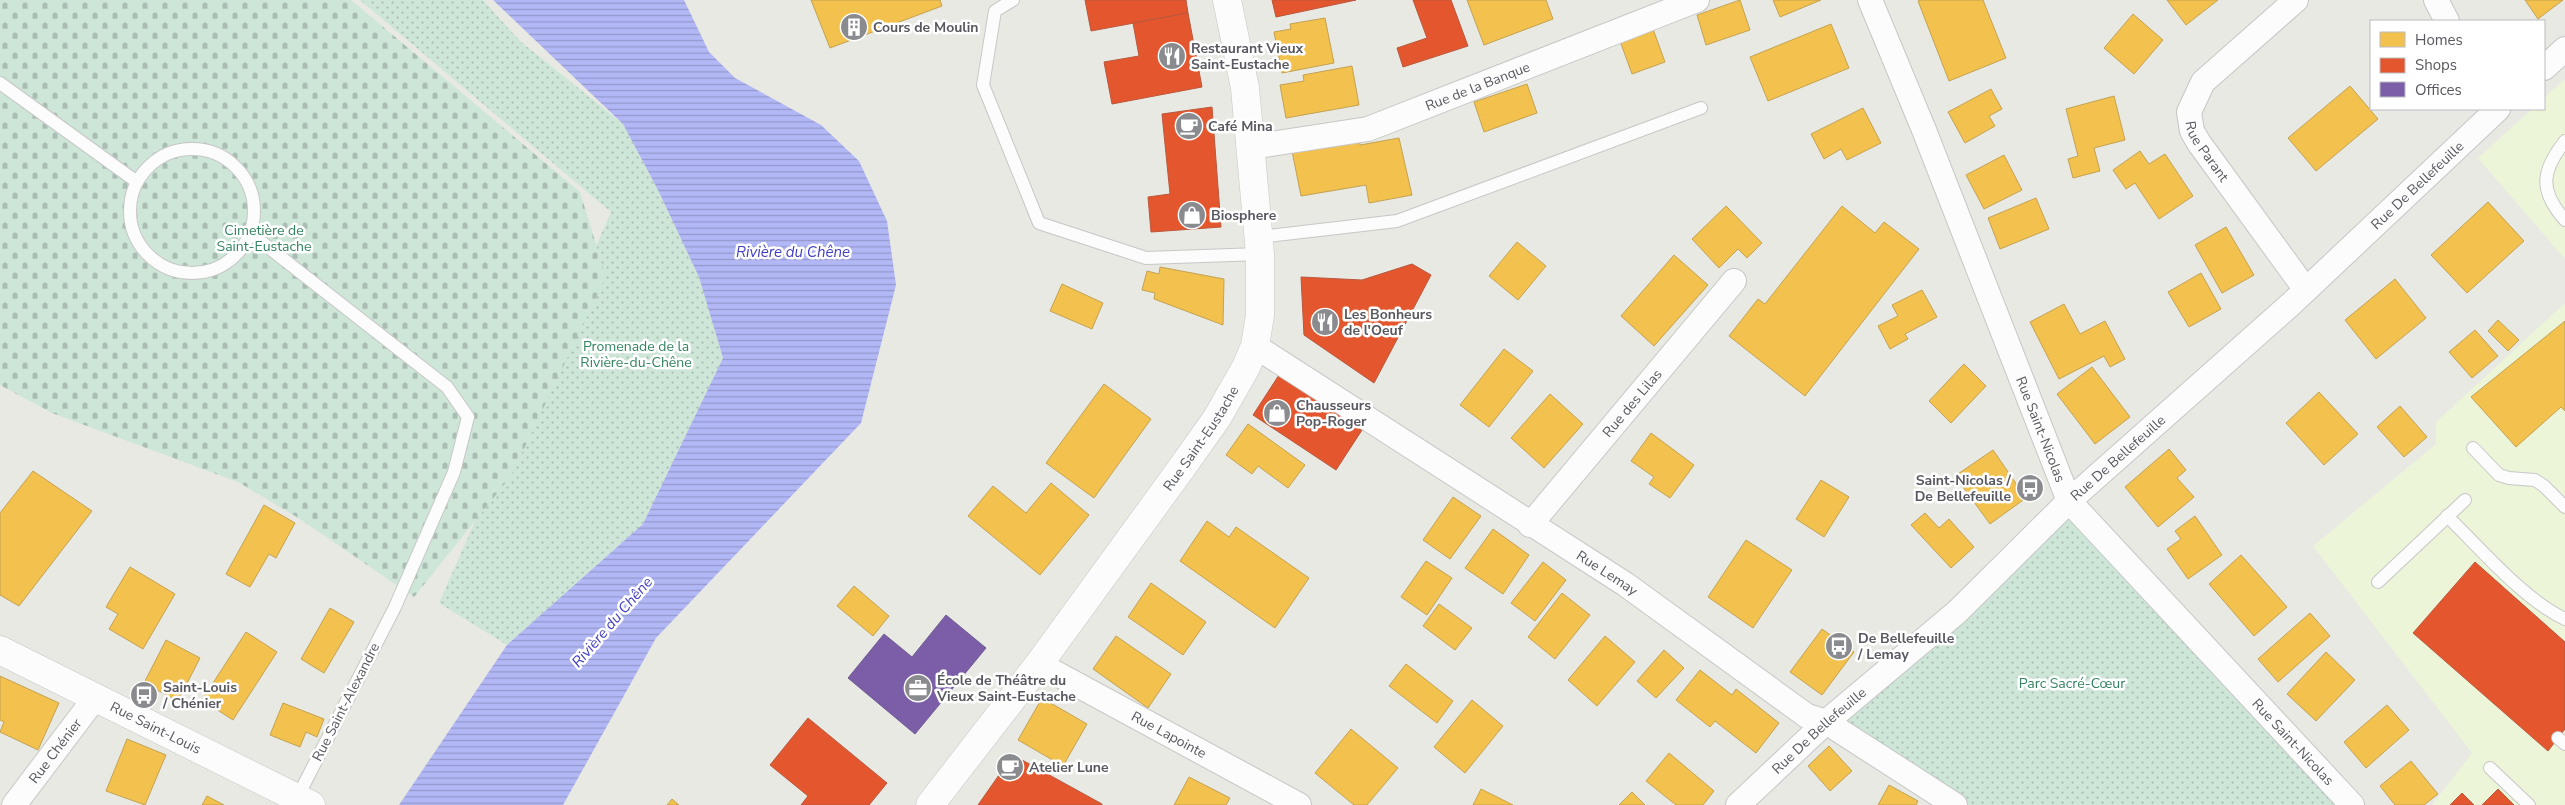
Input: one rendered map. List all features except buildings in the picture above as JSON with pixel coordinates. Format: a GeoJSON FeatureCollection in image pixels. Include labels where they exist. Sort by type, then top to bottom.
{"type":"FeatureCollection","features":[{"type":"Feature","properties":{"kind":"street","name":"Rue Saint-Eustache"},"geometry":{"type":"LineString","coordinates":[[930,805],[1039,664],[1217,418],[1246,367],[1255,346],[1260,315],[1259,245],[1245,88],[1228,0]]}},
{"type":"Feature","properties":{"kind":"street","name":"Rue de la Banque"},"geometry":{"type":"LineString","coordinates":[[1250,146],[1368,129],[1697,0]]}},
{"type":"Feature","properties":{"kind":"street","name":"Rue Saint-Nicolas"},"geometry":{"type":"LineString","coordinates":[[1870,0],[1924,130],[2069,501],[2352,805]]}},
{"type":"Feature","properties":{"kind":"street","name":"Rue Parant"},"geometry":{"type":"LineString","coordinates":[[2296,0],[2202,82],[2189,112],[2192,131],[2199,144],[2306,290]]}},
{"type":"Feature","properties":{"kind":"street"},"geometry":{"type":"LineString","coordinates":[[2436,0],[2446,20]]}},
{"type":"Feature","properties":{"kind":"street"},"geometry":{"type":"LineString","coordinates":[[2545,67],[2565,49]]}},
{"type":"Feature","properties":{"kind":"street","name":"Rue De Bellefeuille"},"geometry":{"type":"LineString","coordinates":[[1738,805],[1826,722],[1957,612],[2069,501],[2306,290],[2497,110]]}},
{"type":"Feature","properties":{"kind":"street","name":"Rue des Lilas"},"geometry":{"type":"LineString","coordinates":[[1530,525],[1734,281]]}},
{"type":"Feature","properties":{"kind":"street","name":"Rue Lemay"},"geometry":{"type":"LineString","coordinates":[[1255,346],[1530,525],[1625,584],[1807,716],[1826,722],[1955,805]]}},
{"type":"Feature","properties":{"kind":"street","name":"Rue Saint-Louis"},"geometry":{"type":"LineString","coordinates":[[0,650],[304,801]]}},
{"type":"Feature","properties":{"kind":"street","name":"Rue Lapointe"},"geometry":{"type":"LineString","coordinates":[[1039,664],[1299,805]]}},
{"type":"Feature","properties":{"kind":"street","name":"Rue Chénier"},"geometry":{"type":"LineString","coordinates":[[14,805],[95,698]]}},
{"type":"Feature","properties":{"kind":"lane"},"geometry":{"type":"LineString","coordinates":[[1013,0],[995,11],[983,86],[1039,223],[1146,258],[1259,245],[1397,221],[1701,108]]}},
{"type":"Feature","properties":{"kind":"lane"},"geometry":{"type":"LineString","coordinates":[[0,83],[137,182]]}},
{"type":"Feature","properties":{"kind":"lane"},"geometry":{"type":"LineString","coordinates":[[2565,141],[2554,154],[2547,182],[2548,198],[2565,220]]}},
{"type":"Feature","properties":{"kind":"lane"},"geometry":{"type":"LineString","coordinates":[[182,149],[203,149],[227,159],[242,174],[254,201],[250,233],[239,252],[222,266],[201,273],[185,273],[164,266],[150,256],[137,239],[130,215],[132,193],[137,182],[152,164],[170,153],[182,149]]}},
{"type":"Feature","properties":{"kind":"lane","name":"Rue Saint-Alexandre"},"geometry":{"type":"LineString","coordinates":[[250,233],[447,387],[468,417],[454,472],[395,607],[304,801]]}},
{"type":"Feature","properties":{"kind":"lane"},"geometry":{"type":"LineString","coordinates":[[2473,448],[2499,474],[2509,478],[2535,480],[2544,486],[2565,507]]}},
{"type":"Feature","properties":{"kind":"lane"},"geometry":{"type":"LineString","coordinates":[[2378,582],[2465,500]]}},
{"type":"Feature","properties":{"kind":"lane"},"geometry":{"type":"LineString","coordinates":[[2447,516],[2530,596],[2549,611],[2565,619]]}},
{"type":"Feature","properties":{"kind":"lane"},"geometry":{"type":"LineString","coordinates":[[2490,768],[2529,805]]}},
{"type":"Feature","properties":{"kind":"shaded area"},"geometry":{"type":"Polygon","coordinates":[[[2565,79],[2565,259],[2478,158],[2531,110],[2545,110],[2545,97],[2565,79]]]}},
{"type":"Feature","properties":{"kind":"shaded area"},"geometry":{"type":"Polygon","coordinates":[[[2565,303],[2565,805],[2432,805],[2472,753],[2313,546],[2436,444],[2436,422],[2565,303]]]}},
{"type":"Feature","properties":{"kind":"green space","name":"Cimetière de Saint-Eustache"},"geometry":{"type":"Polygon","coordinates":[[[0,0],[351,0],[580,192],[606,277],[511,476],[414,597],[300,519],[238,482],[52,413],[0,385],[0,0]]]}},
{"type":"Feature","properties":{"kind":"green space","name":"Promenade de la Rivière-du-Chêne"},"geometry":{"type":"Polygon","coordinates":[[[360,0],[483,0],[520,41],[623,124],[658,190],[699,277],[723,358],[643,524],[507,645],[439,603],[611,212],[360,0]]]}},
{"type":"Feature","properties":{"kind":"green space","name":"Parc Sacré-Cœur"},"geometry":{"type":"Polygon","coordinates":[[[2069,501],[2352,805],[1955,805],[1826,722],[2069,501]]]}},
{"type":"Feature","properties":{"kind":"water","name":"Rivière du Chêne"},"geometry":{"type":"Polygon","coordinates":[[[493,0],[684,0],[709,52],[735,78],[821,125],[859,161],[887,221],[896,285],[861,423],[656,638],[563,805],[399,805],[507,645],[643,524],[723,358],[699,277],[658,190],[623,124],[493,0]]]}},
{"type":"Feature","properties":{"kind":"place","name":"Cours de Moulin"},"geometry":{"type":"Point","coordinates":[854,27]}},
{"type":"Feature","properties":{"kind":"place","name":"Restaurant Vieux Saint-Eustache"},"geometry":{"type":"Point","coordinates":[1172,56]}},
{"type":"Feature","properties":{"kind":"place","name":"Café Mina"},"geometry":{"type":"Point","coordinates":[1189,126]}},
{"type":"Feature","properties":{"kind":"place","name":"Biosphere"},"geometry":{"type":"Point","coordinates":[1192,215]}},
{"type":"Feature","properties":{"kind":"place","name":"Les Bonheurs de l'Oeuf"},"geometry":{"type":"Point","coordinates":[1325,322]}},
{"type":"Feature","properties":{"kind":"place","name":"Chausseurs Pop-Roger"},"geometry":{"type":"Point","coordinates":[1277,413]}},
{"type":"Feature","properties":{"kind":"place","name":"Saint-Nicolas / De Bellefeuille"},"geometry":{"type":"Point","coordinates":[2030,488]}},
{"type":"Feature","properties":{"kind":"place","name":"De Bellefeuille / Lemay"},"geometry":{"type":"Point","coordinates":[1839,646]}},
{"type":"Feature","properties":{"kind":"place","name":"École de Théâtre du Vieux Saint-Eustache"},"geometry":{"type":"Point","coordinates":[918,688]}},
{"type":"Feature","properties":{"kind":"place","name":"Saint-Louis / Chénier"},"geometry":{"type":"Point","coordinates":[144,695]}},
{"type":"Feature","properties":{"kind":"place","name":"Atelier Lune"},"geometry":{"type":"Point","coordinates":[1010,767]}}]}
